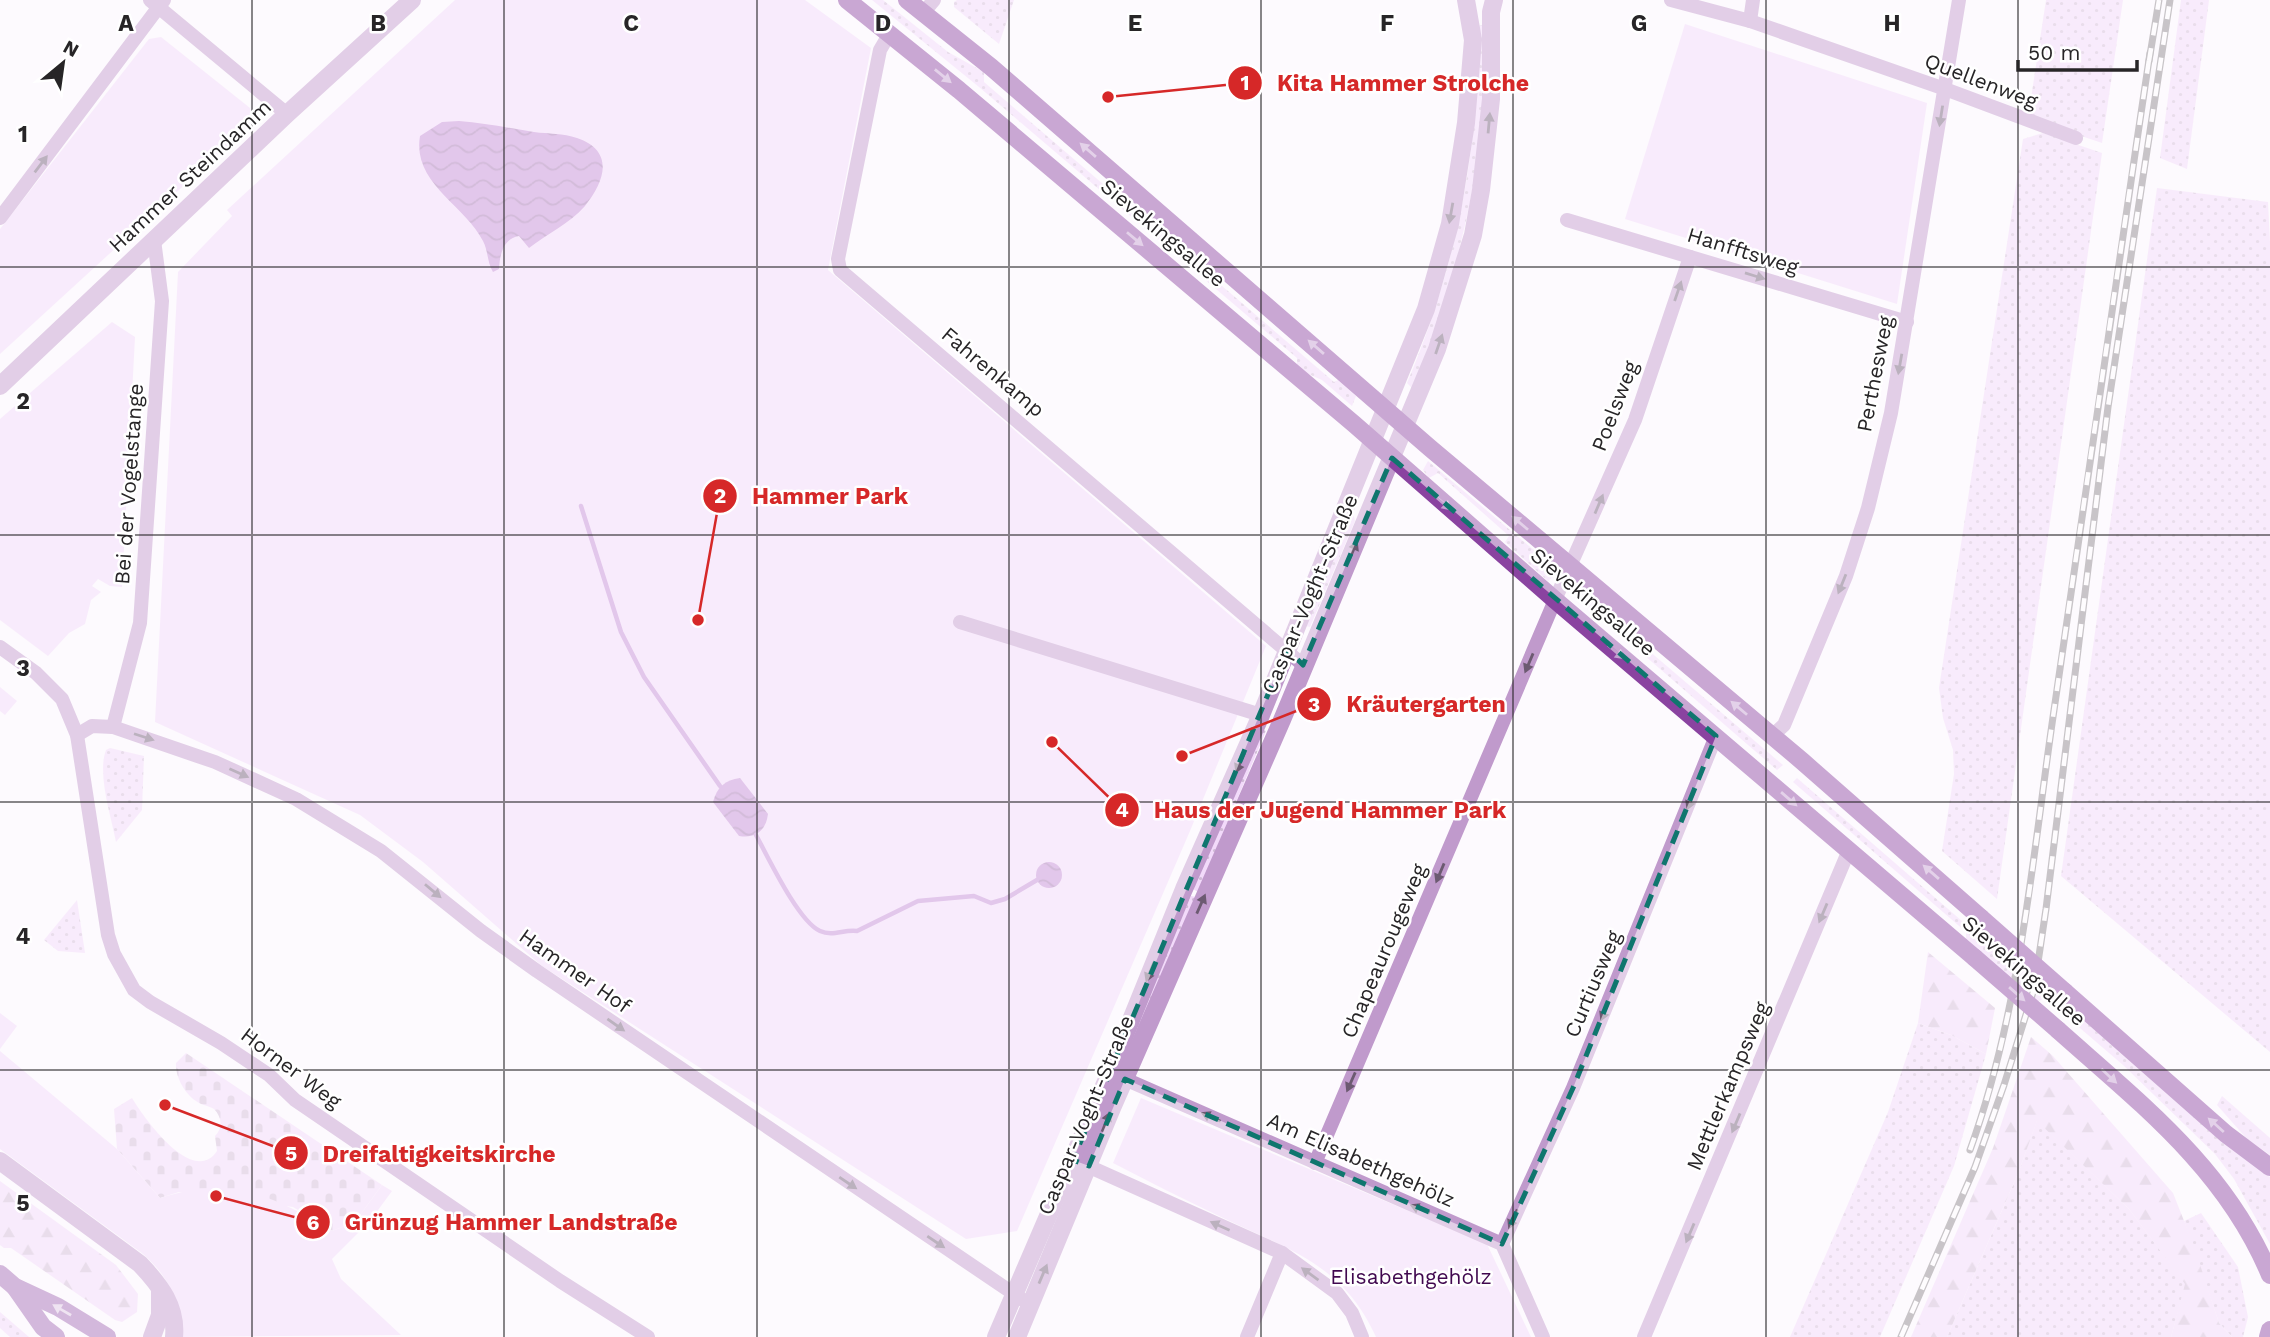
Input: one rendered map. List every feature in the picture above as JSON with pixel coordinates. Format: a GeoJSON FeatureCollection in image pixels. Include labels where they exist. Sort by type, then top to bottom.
{"type":"FeatureCollection","features":[{"type":"Feature","properties":{"kind":"main road","name":"Sievekingsallee"},"geometry":{"type":"LineString","coordinates":[[846,0],[959,90],[1374,442],[2058,1030],[2197,1158],[2240,1217],[2270,1275]]}},
{"type":"Feature","properties":{"kind":"main road","name":"Sievekingsallee"},"geometry":{"type":"LineString","coordinates":[[907,0],[929,6],[1000,75],[1406,426],[1947,886],[2226,1134],[2270,1167]]}},
{"type":"Feature","properties":{"kind":"main road"},"geometry":{"type":"LineString","coordinates":[[0,1274],[15,1287],[43,1327],[56,1337]]}},
{"type":"Feature","properties":{"kind":"main road"},"geometry":{"type":"LineString","coordinates":[[15,1287],[58,1307],[107,1337]]}},
{"type":"Feature","properties":{"kind":"main road"},"geometry":{"type":"LineString","coordinates":[[2268,1337],[2270,1330]]}},
{"type":"Feature","properties":{"kind":"street","name":"Hammer Steindamm"},"geometry":{"type":"LineString","coordinates":[[0,386],[287,114],[412,0]]}},
{"type":"Feature","properties":{"kind":"street","name":"Caspar-Voght-Straße"},"geometry":{"type":"LineString","coordinates":[[1118,1076],[1184,889],[1261,715],[1426,309],[1450,224],[1466,123],[1473,40],[1466,0]]}},
{"type":"Feature","properties":{"kind":"street","name":"Caspar-Voght-Straße"},"geometry":{"type":"LineString","coordinates":[[996,1337],[1022,1300],[1118,1076],[1276,733],[1437,348],[1473,235],[1491,99],[1491,12],[1494,0]]}},
{"type":"Feature","properties":{"kind":"street","name":"Quellenweg"},"geometry":{"type":"LineString","coordinates":[[1671,0],[1750,22],[1945,89],[2076,138]]}},
{"type":"Feature","properties":{"kind":"street"},"geometry":{"type":"LineString","coordinates":[[1750,22],[1753,0]]}},
{"type":"Feature","properties":{"kind":"street","name":"Perthesweg"},"geometry":{"type":"LineString","coordinates":[[1772,736],[1784,725],[1846,576],[1864,520],[1891,413],[1959,0]]}},
{"type":"Feature","properties":{"kind":"street"},"geometry":{"type":"LineString","coordinates":[[0,218],[157,2],[287,114]]}},
{"type":"Feature","properties":{"kind":"street","name":"Fahrenkamp"},"geometry":{"type":"LineString","coordinates":[[890,33],[880,50],[838,259],[840,270],[1303,665]]}},
{"type":"Feature","properties":{"kind":"street","name":"Hanfftsweg"},"geometry":{"type":"LineString","coordinates":[[1567,220],[1907,322]]}},
{"type":"Feature","properties":{"kind":"street","name":"Bei der Vogelstange"},"geometry":{"type":"LineString","coordinates":[[113,727],[140,623],[162,300],[154,240]]}},
{"type":"Feature","properties":{"kind":"street","name":"Poelsweg"},"geometry":{"type":"LineString","coordinates":[[1555,600],[1635,421],[1690,257]]}},
{"type":"Feature","properties":{"kind":"street","name":"Chapeaurougeweg"},"geometry":{"type":"LineString","coordinates":[[1315,1164],[1555,600]]}},
{"type":"Feature","properties":{"kind":"street","name":"Caspar-Voght-Straße"},"geometry":{"type":"LineString","coordinates":[[960,622],[1261,715]]}},
{"type":"Feature","properties":{"kind":"street","name":"Horner Weg"},"geometry":{"type":"LineString","coordinates":[[0,647],[36,673],[62,699],[77,735],[108,935],[114,954],[134,990],[269,1075],[295,1100],[648,1337]]}},
{"type":"Feature","properties":{"kind":"street","name":"Hammer Hof"},"geometry":{"type":"LineString","coordinates":[[77,735],[92,726],[113,727],[215,762],[296,799],[381,851],[481,931],[537,971],[1022,1300]]}},
{"type":"Feature","properties":{"kind":"street","name":"Curtiusweg"},"geometry":{"type":"LineString","coordinates":[[1502,1244],[1573,1088],[1716,737]]}},
{"type":"Feature","properties":{"kind":"street","name":"Mettlerkampsweg"},"geometry":{"type":"LineString","coordinates":[[1644,1337],[1849,850]]}},
{"type":"Feature","properties":{"kind":"street","name":"Am Elisabethgehölz"},"geometry":{"type":"LineString","coordinates":[[1118,1076],[1502,1244]]}},
{"type":"Feature","properties":{"kind":"street"},"geometry":{"type":"LineString","coordinates":[[0,1161],[133,1258],[159,1287],[173,1312],[174,1337]]}},
{"type":"Feature","properties":{"kind":"street"},"geometry":{"type":"LineString","coordinates":[[1081,1163],[1282,1253],[1337,1293],[1352,1313],[1362,1337]]}},
{"type":"Feature","properties":{"kind":"street"},"geometry":{"type":"LineString","coordinates":[[1502,1244],[1543,1337]]}},
{"type":"Feature","properties":{"kind":"street"},"geometry":{"type":"LineString","coordinates":[[1247,1337],[1282,1253]]}},
{"type":"Feature","properties":{"kind":"street"},"geometry":{"type":"LineString","coordinates":[[152,1337],[160,1315],[159,1287]]}},
{"type":"Feature","properties":{"kind":"street","name":"Caspar-Voght-Straße"},"geometry":{"type":"LineString","coordinates":[[1017,1337],[1022,1300]]}},
{"type":"Feature","properties":{"kind":"highlighted area"},"geometry":{"type":"Polygon","coordinates":[[[1392,458],[1716,736],[1573,1088],[1502,1244],[1125,1079],[1089,1166],[1073,1160],[1287,649],[1303,665],[1392,458]]]}},
{"type":"Feature","properties":{"kind":"green space"},"geometry":{"type":"Polygon","coordinates":[[[455,0],[805,0],[871,48],[828,270],[1266,646],[1190,831],[1017,1231],[966,1239],[542,966],[423,862],[360,815],[155,722],[178,272],[232,216],[227,210],[455,0]]]}},
{"type":"Feature","properties":{"kind":"green space"},"geometry":{"type":"Polygon","coordinates":[[[872,0],[883,0],[948,52],[984,72],[984,82],[1334,382],[1340,379],[1356,396],[1352,406],[1322,380],[1297,369],[1297,358],[979,87],[872,0]]]}},
{"type":"Feature","properties":{"kind":"green space"},"geometry":{"type":"Polygon","coordinates":[[[957,0],[1014,0],[999,44],[954,7],[957,0]]]}},
{"type":"Feature","properties":{"kind":"green space"},"geometry":{"type":"Polygon","coordinates":[[[2046,0],[2123,0],[2102,143],[2028,118],[2046,0]]]}},
{"type":"Feature","properties":{"kind":"green space"},"geometry":{"type":"Polygon","coordinates":[[[2181,0],[2209,0],[2187,169],[2160,158],[2181,0]]]}},
{"type":"Feature","properties":{"kind":"green space"},"geometry":{"type":"Polygon","coordinates":[[[1685,24],[1927,103],[1897,304],[1625,219],[1685,24]]]}},
{"type":"Feature","properties":{"kind":"green space"},"geometry":{"type":"Polygon","coordinates":[[[1483,25],[1479,142],[1467,214],[1438,320],[1412,388],[1407,383],[1439,297],[1461,208],[1474,118],[1478,26],[1483,25]]]}},
{"type":"Feature","properties":{"kind":"green space"},"geometry":{"type":"Polygon","coordinates":[[[161,37],[250,108],[251,124],[0,354],[0,229],[149,39],[161,37]]]}},
{"type":"Feature","properties":{"kind":"green space"},"geometry":{"type":"Polygon","coordinates":[[[2043,133],[2102,153],[1997,899],[1942,851],[1954,774],[1953,750],[1943,718],[1939,688],[2023,139],[2043,133]]]}},
{"type":"Feature","properties":{"kind":"green space"},"geometry":{"type":"Polygon","coordinates":[[[2157,188],[2268,202],[2270,1052],[2061,876],[2157,188]]]}},
{"type":"Feature","properties":{"kind":"green space"},"geometry":{"type":"Polygon","coordinates":[[[112,322],[135,337],[122,587],[110,586],[98,579],[92,586],[101,592],[91,600],[85,624],[69,633],[48,656],[0,620],[0,419],[112,322]]]}},
{"type":"Feature","properties":{"kind":"green space"},"geometry":{"type":"Polygon","coordinates":[[[1428,461],[1554,567],[1555,575],[1548,581],[1505,542],[1509,536],[1438,473],[1429,478],[1423,470],[1428,461]]]}},
{"type":"Feature","properties":{"kind":"green space"},"geometry":{"type":"Polygon","coordinates":[[[1353,512],[1355,521],[1310,627],[1306,626],[1353,512]]]}},
{"type":"Feature","properties":{"kind":"green space"},"geometry":{"type":"Polygon","coordinates":[[[1579,584],[1625,620],[1621,627],[1783,765],[1777,770],[1571,592],[1579,584]]]}},
{"type":"Feature","properties":{"kind":"green space"},"geometry":{"type":"Polygon","coordinates":[[[0,687],[17,701],[5,715],[0,711],[0,687]]]}},
{"type":"Feature","properties":{"kind":"green space"},"geometry":{"type":"Polygon","coordinates":[[[1260,728],[1266,731],[1198,892],[1193,889],[1260,728]]]}},
{"type":"Feature","properties":{"kind":"green space"},"geometry":{"type":"Polygon","coordinates":[[[110,748],[144,756],[142,810],[116,842],[103,771],[106,750],[110,748]]]}},
{"type":"Feature","properties":{"kind":"green space"},"geometry":{"type":"Polygon","coordinates":[[[1797,778],[1970,928],[1978,925],[2227,1146],[2270,1177],[2270,1244],[2234,1179],[2215,1154],[2123,1065],[2045,998],[2037,1002],[1966,940],[1966,932],[1793,782],[1797,778]]]}},
{"type":"Feature","properties":{"kind":"green space"},"geometry":{"type":"Polygon","coordinates":[[[1191,896],[1196,897],[1131,1050],[1126,1047],[1191,896]]]}},
{"type":"Feature","properties":{"kind":"green space"},"geometry":{"type":"Polygon","coordinates":[[[77,900],[85,953],[58,951],[44,940],[77,900]]]}},
{"type":"Feature","properties":{"kind":"green space"},"geometry":{"type":"Polygon","coordinates":[[[1928,952],[1995,1008],[1986,1054],[1951,1035],[1918,1023],[1928,952]]]}},
{"type":"Feature","properties":{"kind":"green space"},"geometry":{"type":"Polygon","coordinates":[[[0,1013],[17,1026],[0,1049],[0,1013]]]}},
{"type":"Feature","properties":{"kind":"green space"},"geometry":{"type":"Polygon","coordinates":[[[1918,1023],[1951,1035],[1986,1054],[1954,1166],[1880,1337],[1790,1337],[1888,1112],[1918,1023]]]}},
{"type":"Feature","properties":{"kind":"green space"},"geometry":{"type":"Polygon","coordinates":[[[2031,1037],[2053,1056],[2173,1193],[2194,1246],[2219,1323],[2232,1337],[2171,1337],[2185,1284],[2129,1209],[2037,1121],[2019,1171],[1947,1337],[1911,1337],[1993,1148],[2031,1037]]]}},
{"type":"Feature","properties":{"kind":"green space"},"geometry":{"type":"Polygon","coordinates":[[[0,1051],[117,1149],[160,1198],[208,1188],[250,1192],[290,1207],[332,1231],[355,1222],[382,1185],[392,1191],[370,1221],[332,1259],[341,1279],[401,1335],[182,1337],[172,1291],[153,1264],[0,1149],[0,1051]]]}},
{"type":"Feature","properties":{"kind":"green space"},"geometry":{"type":"Polygon","coordinates":[[[186,1053],[382,1185],[355,1222],[332,1231],[293,1207],[179,1192],[160,1198],[117,1149],[114,1109],[132,1098],[170,1146],[195,1161],[207,1160],[217,1151],[215,1136],[219,1130],[220,1119],[214,1109],[193,1099],[180,1082],[176,1063],[186,1053]]]}},
{"type":"Feature","properties":{"kind":"green space"},"geometry":{"type":"Polygon","coordinates":[[[2222,1096],[2270,1138],[2270,1155],[2247,1139],[2217,1105],[2222,1096]]]}},
{"type":"Feature","properties":{"kind":"green space","name":"Elisabethgehölz"},"geometry":{"type":"Polygon","coordinates":[[[1141,1098],[1487,1244],[1531,1337],[1376,1337],[1363,1312],[1347,1292],[1310,1261],[1113,1163],[1141,1098]]]}},
{"type":"Feature","properties":{"kind":"green space"},"geometry":{"type":"Polygon","coordinates":[[[2037,1120],[2129,1209],[2186,1284],[2171,1337],[1947,1337],[2019,1171],[2037,1120]]]}},
{"type":"Feature","properties":{"kind":"green space"},"geometry":{"type":"Polygon","coordinates":[[[0,1181],[116,1265],[138,1294],[137,1312],[122,1322],[115,1320],[11,1248],[0,1245],[0,1181]]]}},
{"type":"Feature","properties":{"kind":"green space"},"geometry":{"type":"Polygon","coordinates":[[[2201,1213],[2238,1267],[2248,1317],[2243,1337],[2232,1337],[2219,1323],[2184,1221],[2201,1213]]]}},
{"type":"Feature","properties":{"kind":"green space"},"geometry":{"type":"Polygon","coordinates":[[[0,1312],[29,1337],[10,1337],[0,1328],[0,1312]]]}},
{"type":"Feature","properties":{"kind":"water"},"geometry":{"type":"Polygon","coordinates":[[[459,121],[572,136],[589,144],[602,159],[603,168],[598,187],[585,206],[565,224],[529,248],[519,236],[509,240],[502,253],[499,269],[493,272],[483,241],[475,228],[432,180],[420,153],[420,136],[442,122],[459,121]]]}},
{"type":"Feature","properties":{"kind":"water"},"geometry":{"type":"Polygon","coordinates":[[[740,778],[768,814],[765,825],[755,835],[739,836],[713,802],[722,785],[740,778]]]}},
{"type":"Feature","properties":{"kind":"water"},"geometry":{"type":"Polygon","coordinates":[[[1049,862],[1058,866],[1062,875],[1058,884],[1049,888],[1040,884],[1036,875],[1040,866],[1049,862]]]}},
{"type":"Feature","properties":{"kind":"waterway"},"geometry":{"type":"LineString","coordinates":[[581,506],[621,632],[644,677],[720,786]]}},
{"type":"Feature","properties":{"kind":"waterway"},"geometry":{"type":"LineString","coordinates":[[756,835],[802,915],[811,925],[825,933],[857,931],[918,901],[974,896],[991,903],[1005,899],[1037,880]]}},
{"type":"Feature","properties":{"kind":"railway"},"geometry":{"type":"LineString","coordinates":[[2149,61],[2159,0]]}},
{"type":"Feature","properties":{"kind":"railway"},"geometry":{"type":"LineString","coordinates":[[1901,1337],[1975,1167],[2034,989],[2108,407],[2170,0]]}},
{"type":"Feature","properties":{"kind":"railway"},"geometry":{"type":"LineString","coordinates":[[1970,1150],[1987,1098],[2013,991],[2150,53]]}},
{"type":"Feature","properties":{"kind":"place","name":"Kita Hammer Strolche"},"geometry":{"type":"Point","coordinates":[1108,97]}},
{"type":"Feature","properties":{"kind":"place","name":"Hammer Park"},"geometry":{"type":"Point","coordinates":[698,620]}},
{"type":"Feature","properties":{"kind":"place","name":"Haus der Jugend Hammer Park"},"geometry":{"type":"Point","coordinates":[1052,742]}},
{"type":"Feature","properties":{"kind":"place","name":"Kräutergarten"},"geometry":{"type":"Point","coordinates":[1182,756]}},
{"type":"Feature","properties":{"kind":"place","name":"Dreifaltigkeitskirche"},"geometry":{"type":"Point","coordinates":[165,1105]}},
{"type":"Feature","properties":{"kind":"place","name":"Grünzug Hammer Landstraße"},"geometry":{"type":"Point","coordinates":[216,1196]}}]}
